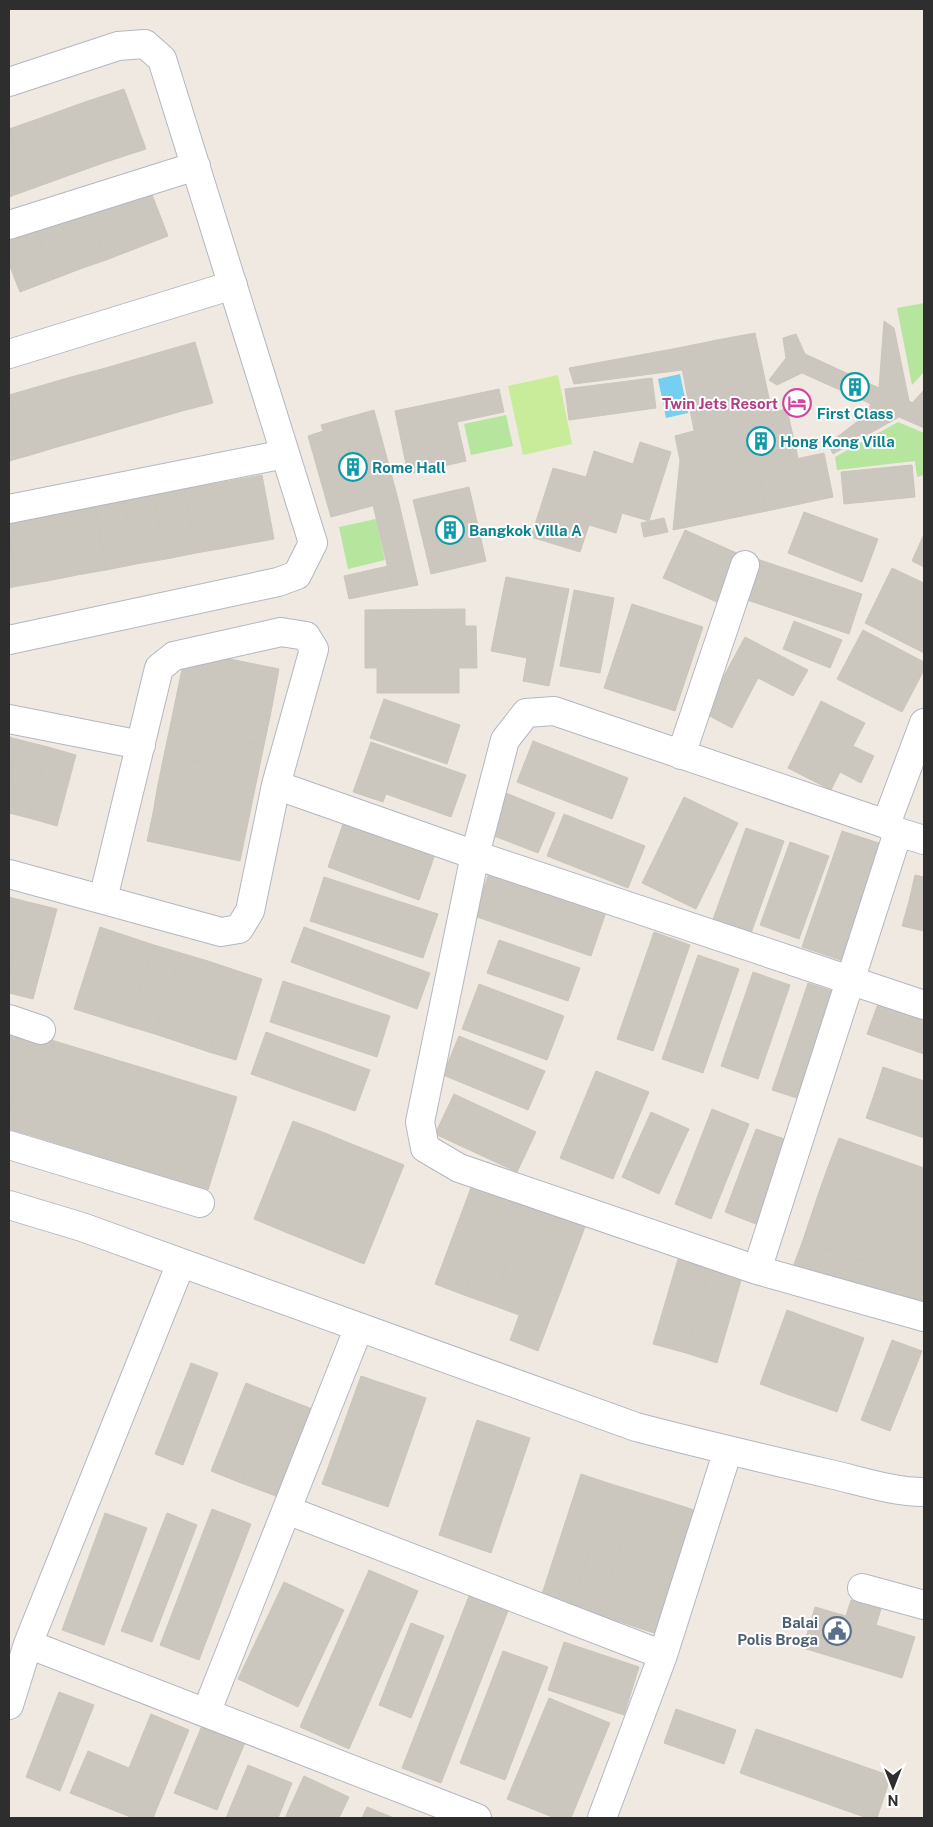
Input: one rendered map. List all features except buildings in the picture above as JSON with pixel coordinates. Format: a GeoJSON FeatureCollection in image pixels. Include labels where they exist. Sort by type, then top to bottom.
{"type":"FeatureCollection","features":[{"type":"Feature","properties":{"kind":"street"},"geometry":{"type":"LineString","coordinates":[[9,82],[118,46],[145,44],[162,59],[313,543],[297,575],[278,582],[9,640]]}},
{"type":"Feature","properties":{"kind":"street"},"geometry":{"type":"LineString","coordinates":[[9,225],[196,166]]}},
{"type":"Feature","properties":{"kind":"street"},"geometry":{"type":"LineString","coordinates":[[9,354],[233,285]]}},
{"type":"Feature","properties":{"kind":"street"},"geometry":{"type":"LineString","coordinates":[[9,509],[285,454]]}},
{"type":"Feature","properties":{"kind":"street"},"geometry":{"type":"LineString","coordinates":[[681,755],[745,565]]}},
{"type":"Feature","properties":{"kind":"street"},"geometry":{"type":"LineString","coordinates":[[9,874],[222,932],[239,929],[250,912],[276,785],[314,649],[306,636],[282,632],[174,656],[160,668],[104,899]]}},
{"type":"Feature","properties":{"kind":"street"},"geometry":{"type":"LineString","coordinates":[[924,840],[554,711],[526,713],[505,740],[475,855],[420,1122],[425,1148],[460,1168],[757,1270],[924,1317]]}},
{"type":"Feature","properties":{"kind":"street"},"geometry":{"type":"LineString","coordinates":[[9,719],[141,745]]}},
{"type":"Feature","properties":{"kind":"street"},"geometry":{"type":"LineString","coordinates":[[757,1270],[851,980],[892,828],[924,723]]}},
{"type":"Feature","properties":{"kind":"street"},"geometry":{"type":"LineString","coordinates":[[276,785],[475,855],[924,1005]]}},
{"type":"Feature","properties":{"kind":"street"},"geometry":{"type":"LineString","coordinates":[[9,1019],[42,1030]]}},
{"type":"Feature","properties":{"kind":"street"},"geometry":{"type":"LineString","coordinates":[[9,1145],[200,1203]]}},
{"type":"Feature","properties":{"kind":"street"},"geometry":{"type":"LineString","coordinates":[[9,1205],[82,1227],[636,1427],[894,1488],[924,1492]]}},
{"type":"Feature","properties":{"kind":"street"},"geometry":{"type":"LineString","coordinates":[[9,1705],[28,1644],[181,1263]]}},
{"type":"Feature","properties":{"kind":"street"},"geometry":{"type":"LineString","coordinates":[[206,1713],[359,1327]]}},
{"type":"Feature","properties":{"kind":"street"},"geometry":{"type":"LineString","coordinates":[[602,1818],[663,1655],[728,1450]]}},
{"type":"Feature","properties":{"kind":"street"},"geometry":{"type":"LineString","coordinates":[[287,1510],[663,1655]]}},
{"type":"Feature","properties":{"kind":"street"},"geometry":{"type":"LineString","coordinates":[[862,1588],[924,1605]]}},
{"type":"Feature","properties":{"kind":"street"},"geometry":{"type":"LineString","coordinates":[[28,1644],[477,1818]]}},
{"type":"Feature","properties":{"kind":"green space"},"geometry":{"type":"Polygon","coordinates":[[[924,303],[924,372],[912,385],[897,308],[924,303]]]}},
{"type":"Feature","properties":{"kind":"green space"},"geometry":{"type":"Polygon","coordinates":[[[558,375],[572,444],[523,455],[508,386],[558,375]]]}},
{"type":"Feature","properties":{"kind":"green space"},"geometry":{"type":"Polygon","coordinates":[[[506,415],[513,446],[471,455],[464,424],[506,415]]]}},
{"type":"Feature","properties":{"kind":"green space"},"geometry":{"type":"Polygon","coordinates":[[[898,422],[924,433],[924,475],[917,477],[915,461],[837,470],[835,457],[898,422]]]}},
{"type":"Feature","properties":{"kind":"green space"},"geometry":{"type":"Polygon","coordinates":[[[376,519],[385,560],[348,569],[339,527],[376,519]]]}},
{"type":"Feature","properties":{"kind":"water"},"geometry":{"type":"Polygon","coordinates":[[[680,374],[688,413],[666,418],[658,379],[680,374]]]}},
{"type":"Feature","properties":{"kind":"place","name":"First Class"},"geometry":{"type":"Point","coordinates":[855,387]}},
{"type":"Feature","properties":{"kind":"place","name":"Twin Jets Resort"},"geometry":{"type":"Point","coordinates":[797,403]}},
{"type":"Feature","properties":{"kind":"place","name":"Hong Kong Villa"},"geometry":{"type":"Point","coordinates":[761,441]}},
{"type":"Feature","properties":{"kind":"place","name":"Rome Hall"},"geometry":{"type":"Point","coordinates":[353,467]}},
{"type":"Feature","properties":{"kind":"place","name":"Bangkok Villa A"},"geometry":{"type":"Point","coordinates":[450,530]}},
{"type":"Feature","properties":{"kind":"place","name":"Balai Polis Broga"},"geometry":{"type":"Point","coordinates":[837,1631]}}]}
